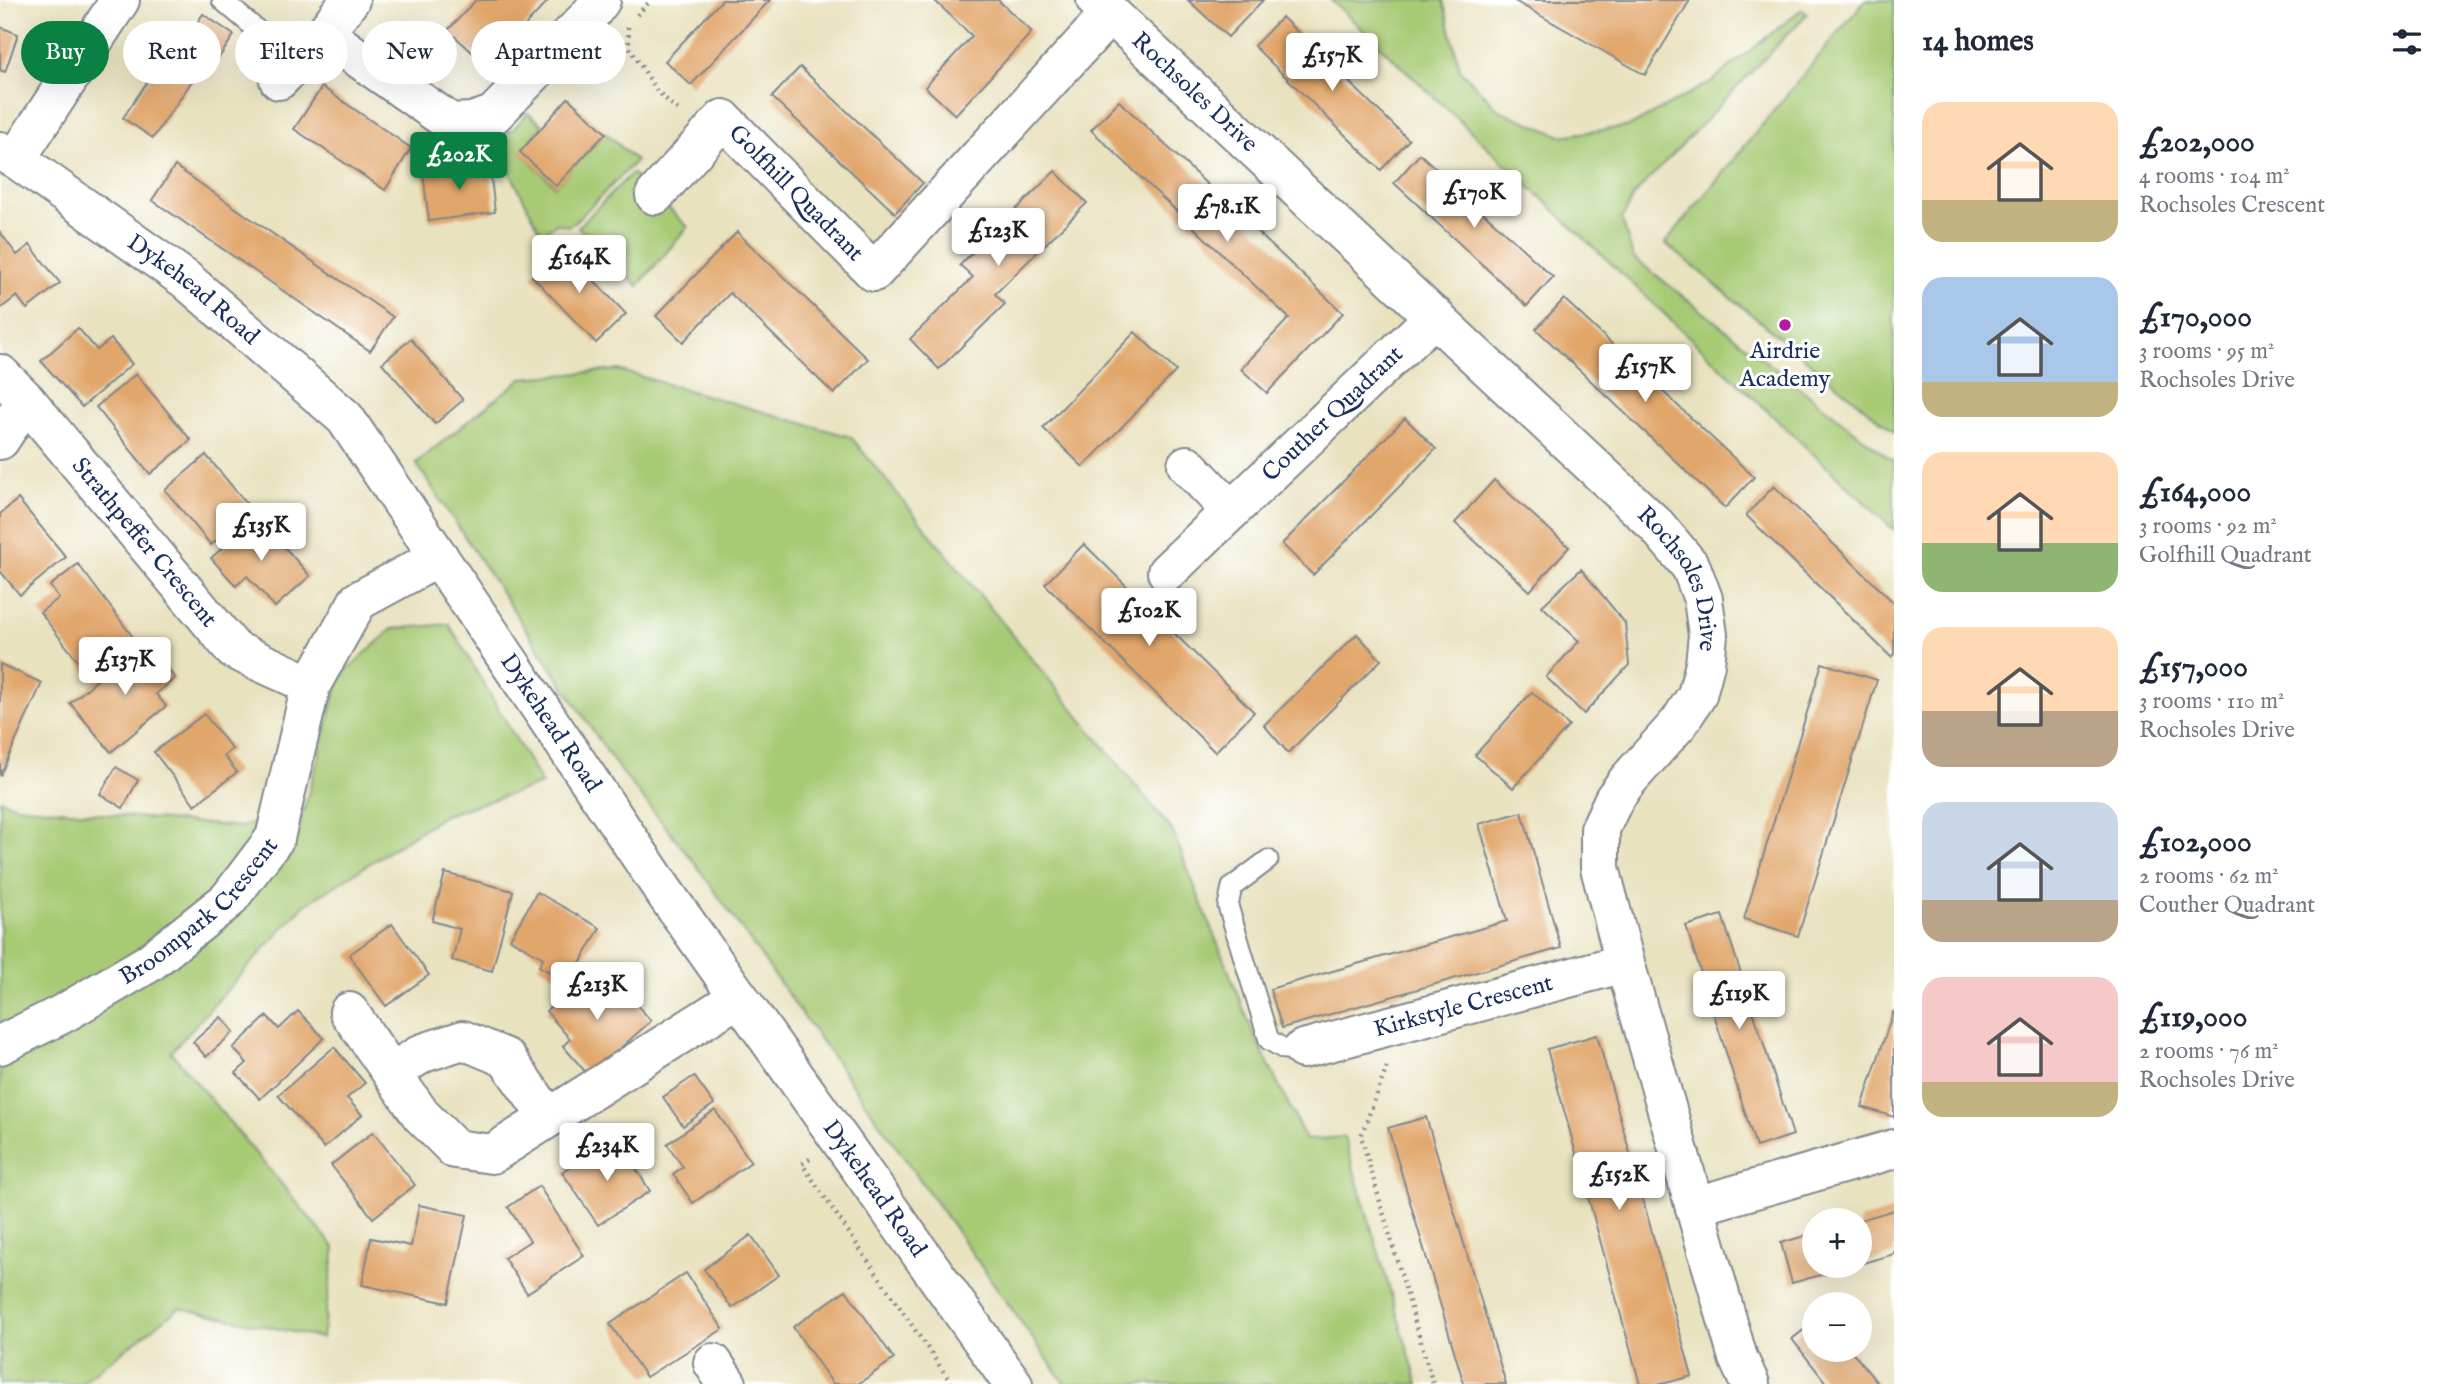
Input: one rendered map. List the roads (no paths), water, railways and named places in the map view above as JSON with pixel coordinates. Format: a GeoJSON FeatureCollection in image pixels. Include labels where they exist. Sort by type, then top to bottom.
{"type":"FeatureCollection","features":[{"type":"Feature","properties":{"kind":"street"},"geometry":{"type":"LineString","coordinates":[[8,155],[120,0]]}},
{"type":"Feature","properties":{"kind":"street"},"geometry":{"type":"LineString","coordinates":[[334,21],[350,0]]}},
{"type":"Feature","properties":{"kind":"street","name":"Golfhill Quadrant"},"geometry":{"type":"LineString","coordinates":[[655,195],[723,119],[874,272],[1103,7]]}},
{"type":"Feature","properties":{"kind":"street","name":"Rochsoles Drive"},"geometry":{"type":"LineString","coordinates":[[1103,7],[1656,525],[1692,567],[1703,599],[1708,635],[1705,664],[1697,695],[1679,723],[1628,779],[1614,799],[1600,829],[1600,867],[1738,1357],[1750,1384]]}},
{"type":"Feature","properties":{"kind":"street"},"geometry":{"type":"LineString","coordinates":[[348,51],[451,123],[472,122],[493,115],[589,16],[615,12]]}},
{"type":"Feature","properties":{"kind":"street","name":"Dykehead Road"},"geometry":{"type":"LineString","coordinates":[[8,155],[185,279],[345,418],[664,893],[1013,1384]]}},
{"type":"Feature","properties":{"kind":"street","name":"Couther Quadrant"},"geometry":{"type":"LineString","coordinates":[[1167,572],[1435,316]]}},
{"type":"Feature","properties":{"kind":"street"},"geometry":{"type":"LineString","coordinates":[[0,440],[13,387]]}},
{"type":"Feature","properties":{"kind":"street","name":"Strathpeffer Crescent"},"geometry":{"type":"LineString","coordinates":[[13,387],[234,650],[310,685]]}},
{"type":"Feature","properties":{"kind":"street"},"geometry":{"type":"LineString","coordinates":[[1187,465],[1231,511]]}},
{"type":"Feature","properties":{"kind":"street","name":"Broompark Crescent"},"geometry":{"type":"LineString","coordinates":[[0,1045],[66,1012],[149,963],[228,900],[275,838],[310,685],[358,601],[439,557]]}},
{"type":"Feature","properties":{"kind":"street","name":"Kirkstyle Crescent"},"geometry":{"type":"LineString","coordinates":[[1303,1049],[1625,962]]}},
{"type":"Feature","properties":{"kind":"street"},"geometry":{"type":"LineString","coordinates":[[349,1012],[421,1115],[455,1149],[492,1154],[739,997]]}},
{"type":"Feature","properties":{"kind":"street"},"geometry":{"type":"LineString","coordinates":[[392,1072],[424,1052],[463,1040],[506,1058],[540,1122]]}},
{"type":"Feature","properties":{"kind":"street"},"geometry":{"type":"LineString","coordinates":[[1696,1206],[1894,1149]]}},
{"type":"Feature","properties":{"kind":"lane"},"geometry":{"type":"LineString","coordinates":[[222,0],[247,21]]}},
{"type":"Feature","properties":{"kind":"lane"},"geometry":{"type":"LineString","coordinates":[[1268,860],[1232,887],[1228,906],[1269,1040],[1284,1049],[1303,1049]]}},
{"type":"Feature","properties":{"kind":"place","name":"Airdrie Academy"},"geometry":{"type":"Point","coordinates":[1785,325]}}]}
